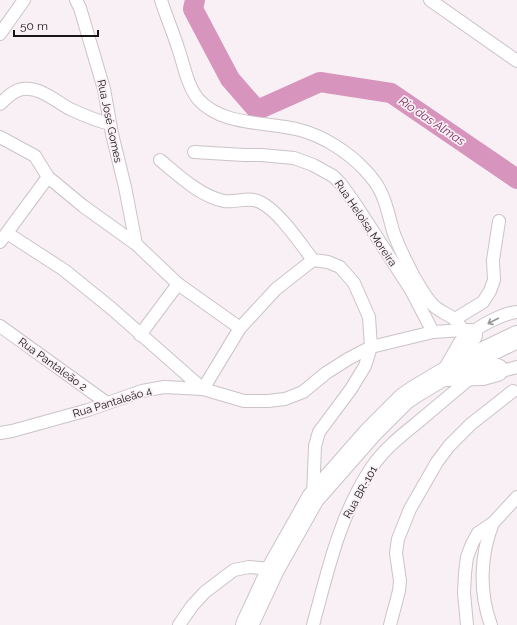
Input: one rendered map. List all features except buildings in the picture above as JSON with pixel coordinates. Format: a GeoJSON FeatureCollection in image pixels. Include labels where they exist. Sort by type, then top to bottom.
{"type":"FeatureCollection","features":[{"type":"Feature","properties":{"kind":"highway"},"geometry":{"type":"LineString","coordinates":[[445,373],[464,345],[473,345],[517,337]]}},
{"type":"Feature","properties":{"kind":"highway"},"geometry":{"type":"LineString","coordinates":[[473,345],[490,373],[505,369]]}},
{"type":"Feature","properties":{"kind":"highway"},"geometry":{"type":"LineString","coordinates":[[247,625],[273,569],[313,498],[355,450],[404,399],[445,373],[473,345]]}},
{"type":"Feature","properties":{"kind":"street"},"geometry":{"type":"LineString","coordinates":[[0,34],[24,0]]}},
{"type":"Feature","properties":{"kind":"street","name":"Rua José Gomes"},"geometry":{"type":"LineString","coordinates":[[76,0],[80,8],[104,89],[110,124],[125,186],[136,244]]}},
{"type":"Feature","properties":{"kind":"street"},"geometry":{"type":"LineString","coordinates":[[161,0],[188,79],[198,98],[207,107],[228,117],[310,133],[333,145],[364,168],[381,190],[398,243],[424,295],[434,306],[455,319],[473,345]]}},
{"type":"Feature","properties":{"kind":"street"},"geometry":{"type":"LineString","coordinates":[[430,0],[515,58]]}},
{"type":"Feature","properties":{"kind":"street"},"geometry":{"type":"LineString","coordinates":[[0,104],[16,91],[31,89],[40,91],[70,109],[110,124]]}},
{"type":"Feature","properties":{"kind":"street"},"geometry":{"type":"LineString","coordinates":[[0,136],[36,156],[48,177],[83,206],[136,244],[178,284],[240,328]]}},
{"type":"Feature","properties":{"kind":"street","name":"Rua Heloisa Moreira"},"geometry":{"type":"LineString","coordinates":[[194,152],[294,158],[313,165],[333,176],[341,184],[356,205],[407,284],[433,332]]}},
{"type":"Feature","properties":{"kind":"street"},"geometry":{"type":"LineString","coordinates":[[160,160],[182,179],[202,192],[225,201],[249,199],[259,201],[290,230],[313,260],[328,262],[340,267],[354,283],[369,317],[371,348],[365,366],[352,389],[319,432],[315,446],[313,498]]}},
{"type":"Feature","properties":{"kind":"street"},"geometry":{"type":"LineString","coordinates":[[48,177],[4,237],[64,270],[111,308],[203,389],[244,401],[285,399],[303,392],[326,373],[348,359],[371,348],[433,332],[473,345]]}},
{"type":"Feature","properties":{"kind":"street"},"geometry":{"type":"LineString","coordinates":[[455,319],[483,302],[490,291],[494,280],[493,260],[499,221]]}},
{"type":"Feature","properties":{"kind":"street"},"geometry":{"type":"LineString","coordinates":[[203,389],[240,328],[276,289],[313,260]]}},
{"type":"Feature","properties":{"kind":"street"},"geometry":{"type":"LineString","coordinates":[[140,334],[178,284]]}},
{"type":"Feature","properties":{"kind":"street"},"geometry":{"type":"LineString","coordinates":[[473,345],[506,314],[517,312]]}},
{"type":"Feature","properties":{"kind":"street","name":"Rua Pantaleão 2"},"geometry":{"type":"LineString","coordinates":[[0,326],[107,403]]}},
{"type":"Feature","properties":{"kind":"street","name":"Rua BR-101"},"geometry":{"type":"LineString","coordinates":[[313,625],[337,540],[348,512],[373,466],[387,449],[406,432],[473,345]]}},
{"type":"Feature","properties":{"kind":"street"},"geometry":{"type":"LineString","coordinates":[[390,625],[399,591],[400,581],[396,553],[398,539],[410,509],[437,462],[449,446],[471,424],[515,390],[505,369]]}},
{"type":"Feature","properties":{"kind":"street","name":"Rua Pantaleão 4"},"geometry":{"type":"LineString","coordinates":[[0,433],[88,410],[142,391],[164,387],[203,389]]}},
{"type":"Feature","properties":{"kind":"street"},"geometry":{"type":"LineString","coordinates":[[467,625],[464,593],[467,557],[478,533],[493,523],[517,497]]}},
{"type":"Feature","properties":{"kind":"street"},"geometry":{"type":"LineString","coordinates":[[491,625],[482,577],[486,543],[493,523]]}},
{"type":"Feature","properties":{"kind":"street"},"geometry":{"type":"LineString","coordinates":[[179,625],[192,606],[205,592],[234,570],[249,567],[273,569]]}},
{"type":"Feature","properties":{"kind":"waterway","name":"Rio das Almas"},"geometry":{"type":"LineString","coordinates":[[195,0],[193,9],[230,79],[257,110],[320,82],[391,93],[517,179]]}}]}
